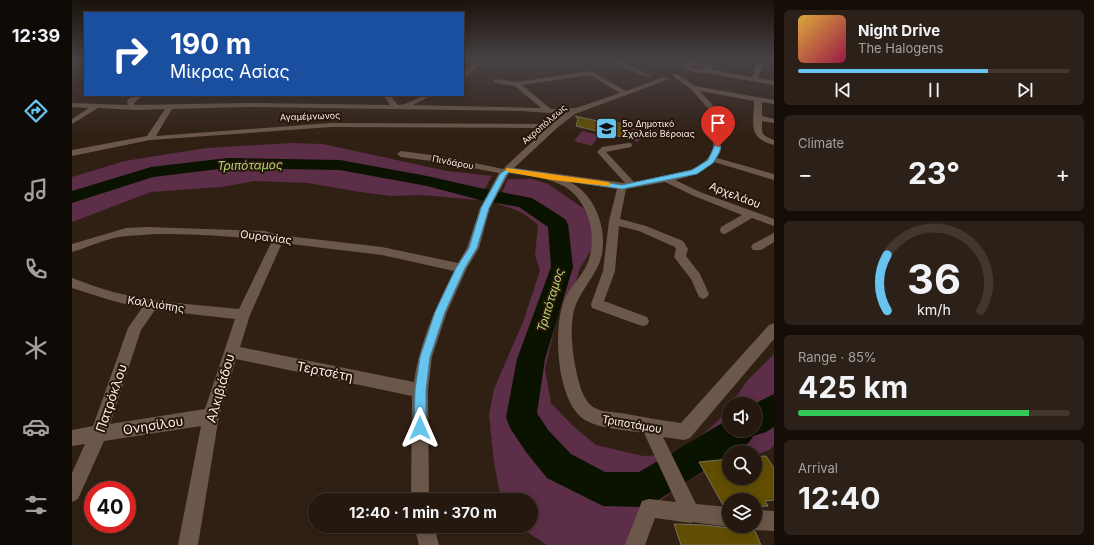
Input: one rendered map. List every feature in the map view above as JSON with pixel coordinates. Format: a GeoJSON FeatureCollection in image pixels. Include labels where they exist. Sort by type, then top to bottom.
{"type":"FeatureCollection","features":[{"type":"Feature","properties":{"kind":"street"},"geometry":{"type":"LineString","coordinates":[[519,85],[558,123]]}},
{"type":"Feature","properties":{"kind":"street"},"geometry":{"type":"LineString","coordinates":[[612,85],[625,93]]}},
{"type":"Feature","properties":{"kind":"street","name":"Ακροπόλεως"},"geometry":{"type":"LineString","coordinates":[[420,493],[420,390],[425,357],[440,312],[461,268],[473,248],[485,208],[505,172],[558,123],[576,110],[625,93],[640,85]]}},
{"type":"Feature","properties":{"kind":"street"},"geometry":{"type":"LineString","coordinates":[[687,85],[693,88],[774,102]]}},
{"type":"Feature","properties":{"kind":"street"},"geometry":{"type":"LineString","coordinates":[[552,178],[627,186],[667,179],[695,172],[704,167],[712,159],[718,147],[716,112],[693,88]]}},
{"type":"Feature","properties":{"kind":"street"},"geometry":{"type":"LineString","coordinates":[[137,108],[132,106],[130,102],[139,96]]}},
{"type":"Feature","properties":{"kind":"street"},"geometry":{"type":"LineString","coordinates":[[248,105],[253,96]]}},
{"type":"Feature","properties":{"kind":"street"},"geometry":{"type":"LineString","coordinates":[[387,96],[394,109]]}},
{"type":"Feature","properties":{"kind":"street"},"geometry":{"type":"LineString","coordinates":[[405,107],[412,102],[427,96]]}},
{"type":"Feature","properties":{"kind":"street"},"geometry":{"type":"LineString","coordinates":[[758,100],[759,136],[774,143]]}},
{"type":"Feature","properties":{"kind":"street"},"geometry":{"type":"LineString","coordinates":[[73,106],[137,108],[248,105],[394,109],[405,107],[523,109],[550,114],[576,110]]}},
{"type":"Feature","properties":{"kind":"street"},"geometry":{"type":"LineString","coordinates":[[72,122],[95,107]]}},
{"type":"Feature","properties":{"kind":"street"},"geometry":{"type":"LineString","coordinates":[[150,138],[170,107]]}},
{"type":"Feature","properties":{"kind":"street"},"geometry":{"type":"LineString","coordinates":[[550,114],[558,123]]}},
{"type":"Feature","properties":{"kind":"street"},"geometry":{"type":"LineString","coordinates":[[759,118],[774,121]]}},
{"type":"Feature","properties":{"kind":"street","name":"Αγαμέμνωνος"},"geometry":{"type":"LineString","coordinates":[[72,154],[150,138],[166,138],[276,128],[330,125],[535,126],[558,123]]}},
{"type":"Feature","properties":{"kind":"street"},"geometry":{"type":"LineString","coordinates":[[627,186],[601,152],[605,149],[628,145]]}},
{"type":"Feature","properties":{"kind":"street","name":"Πινδάρου"},"geometry":{"type":"LineString","coordinates":[[401,154],[446,160],[505,172],[552,178]]}},
{"type":"Feature","properties":{"kind":"street"},"geometry":{"type":"LineString","coordinates":[[712,159],[773,177],[774,166]]}},
{"type":"Feature","properties":{"kind":"street","name":"Τριποτάμου"},"geometry":{"type":"LineString","coordinates":[[552,178],[572,187],[583,196],[598,232],[599,242],[594,262],[590,272],[571,302],[566,324],[566,360],[577,401],[584,410],[595,417],[684,432],[774,329]]}},
{"type":"Feature","properties":{"kind":"street","name":"Αρχελάου"},"geometry":{"type":"LineString","coordinates":[[667,179],[697,194],[774,223]]}},
{"type":"Feature","properties":{"kind":"street"},"geometry":{"type":"LineString","coordinates":[[627,186],[614,221],[609,271],[597,304],[642,321]]}},
{"type":"Feature","properties":{"kind":"street"},"geometry":{"type":"LineString","coordinates":[[725,230],[751,214]]}},
{"type":"Feature","properties":{"kind":"street"},"geometry":{"type":"LineString","coordinates":[[614,221],[642,228],[679,244],[682,249],[680,257],[696,277],[703,294]]}},
{"type":"Feature","properties":{"kind":"street","name":"Ουρανίας"},"geometry":{"type":"LineString","coordinates":[[72,248],[98,239],[126,232],[183,231],[265,235],[278,239],[382,251],[461,268]]}},
{"type":"Feature","properties":{"kind":"street"},"geometry":{"type":"LineString","coordinates":[[757,247],[774,237]]}},
{"type":"Feature","properties":{"kind":"street","name":"Αλκιβιάδου"},"geometry":{"type":"LineString","coordinates":[[188,545],[211,416],[230,352],[243,315],[278,239]]}},
{"type":"Feature","properties":{"kind":"street","name":"Καλλιόπης"},"geometry":{"type":"LineString","coordinates":[[72,283],[112,296],[151,305],[243,315]]}},
{"type":"Feature","properties":{"kind":"street","name":"Πατρόκλου"},"geometry":{"type":"LineString","coordinates":[[72,493],[99,433],[135,328],[151,305]]}},
{"type":"Feature","properties":{"kind":"street","name":"Τερτσέτη"},"geometry":{"type":"LineString","coordinates":[[230,352],[420,390]]}},
{"type":"Feature","properties":{"kind":"street","name":"Ονησίλου"},"geometry":{"type":"LineString","coordinates":[[72,438],[211,416]]}},
{"type":"Feature","properties":{"kind":"street"},"geometry":{"type":"LineString","coordinates":[[650,427],[691,514]]}},
{"type":"Feature","properties":{"kind":"street"},"geometry":{"type":"LineString","coordinates":[[635,545],[649,508],[722,516]]}},
{"type":"Feature","properties":{"kind":"street"},"geometry":{"type":"LineString","coordinates":[[762,520],[774,521]]}},
{"type":"Feature","properties":{"kind":"street"},"geometry":{"type":"LineString","coordinates":[[426,533],[429,545]]}},
{"type":"Feature","properties":{"kind":"shaded area"},"geometry":{"type":"Polygon","coordinates":[[[634,127],[648,132],[637,142],[622,137],[634,127]]]}},
{"type":"Feature","properties":{"kind":"shaded area"},"geometry":{"type":"Polygon","coordinates":[[[582,131],[599,135],[592,146],[574,141],[582,131]]]}},
{"type":"Feature","properties":{"kind":"shaded area"},"geometry":{"type":"Polygon","coordinates":[[[291,143],[323,144],[447,171],[492,176],[478,200],[421,195],[391,196],[308,183],[255,181],[221,187],[151,192],[72,222],[72,177],[125,161],[206,148],[291,143]]]}},
{"type":"Feature","properties":{"kind":"shaded area"},"geometry":{"type":"Polygon","coordinates":[[[508,179],[532,179],[548,184],[583,208],[592,222],[595,244],[580,268],[573,291],[563,303],[557,318],[545,369],[551,403],[573,426],[596,445],[643,456],[661,455],[677,489],[649,508],[632,545],[547,545],[529,533],[538,533],[538,493],[500,493],[494,462],[489,415],[494,389],[523,322],[540,271],[535,255],[538,225],[529,217],[508,207],[497,204],[508,179]]]}},
{"type":"Feature","properties":{"kind":"shaded area"},"geometry":{"type":"Polygon","coordinates":[[[774,354],[774,446],[762,452],[762,445],[722,445],[722,461],[681,486],[666,455],[701,435],[716,423],[722,415],[722,437],[762,437],[762,397],[736,397],[747,381],[774,354]]]}},
{"type":"Feature","properties":{"kind":"building","name":"5ο Δημοτικό Σχολείο Βέροιας"},"geometry":{"type":"Polygon","coordinates":[[[575,116],[611,124],[613,122],[628,125],[622,137],[576,126],[578,119],[575,116]]]}},
{"type":"Feature","properties":{"kind":"building"},"geometry":{"type":"Polygon","coordinates":[[[762,456],[766,456],[774,468],[774,500],[765,501],[768,506],[762,506],[762,493],[722,493],[722,503],[699,462],[722,460],[722,485],[762,485],[762,456]]]}},
{"type":"Feature","properties":{"kind":"building"},"geometry":{"type":"Polygon","coordinates":[[[674,524],[722,527],[722,533],[756,533],[761,545],[681,545],[674,524]]]}},
{"type":"Feature","properties":{"kind":"waterway","name":"Τριπόταμος"},"geometry":{"type":"LineString","coordinates":[[72,197],[151,172],[227,163],[340,165],[427,181],[480,194],[525,202],[558,224],[562,267],[531,359],[521,417],[537,441],[559,466],[603,489],[643,490],[729,437]]}},
{"type":"Feature","properties":{"kind":"waterway","name":"Τριπόταμος"},"geometry":{"type":"LineString","coordinates":[[762,417],[774,409]]}},
{"type":"Feature","properties":{"kind":"slow traffic"},"geometry":{"type":"LineString","coordinates":[[508,170],[552,178],[608,184]]}},
{"type":"Feature","properties":{"kind":"place","name":"5ο Δημοτικό Σχολείο Βέροιας"},"geometry":{"type":"Point","coordinates":[607,128]}},
{"type":"Feature","properties":{"kind":"route"},"geometry":{"type":"LineString","coordinates":[[420,428],[420,390],[425,357],[440,312],[461,268],[473,248],[485,208],[503,174],[508,170],[552,178],[622,187],[695,172],[704,167],[710,161],[716,153],[718,147]]}}]}
